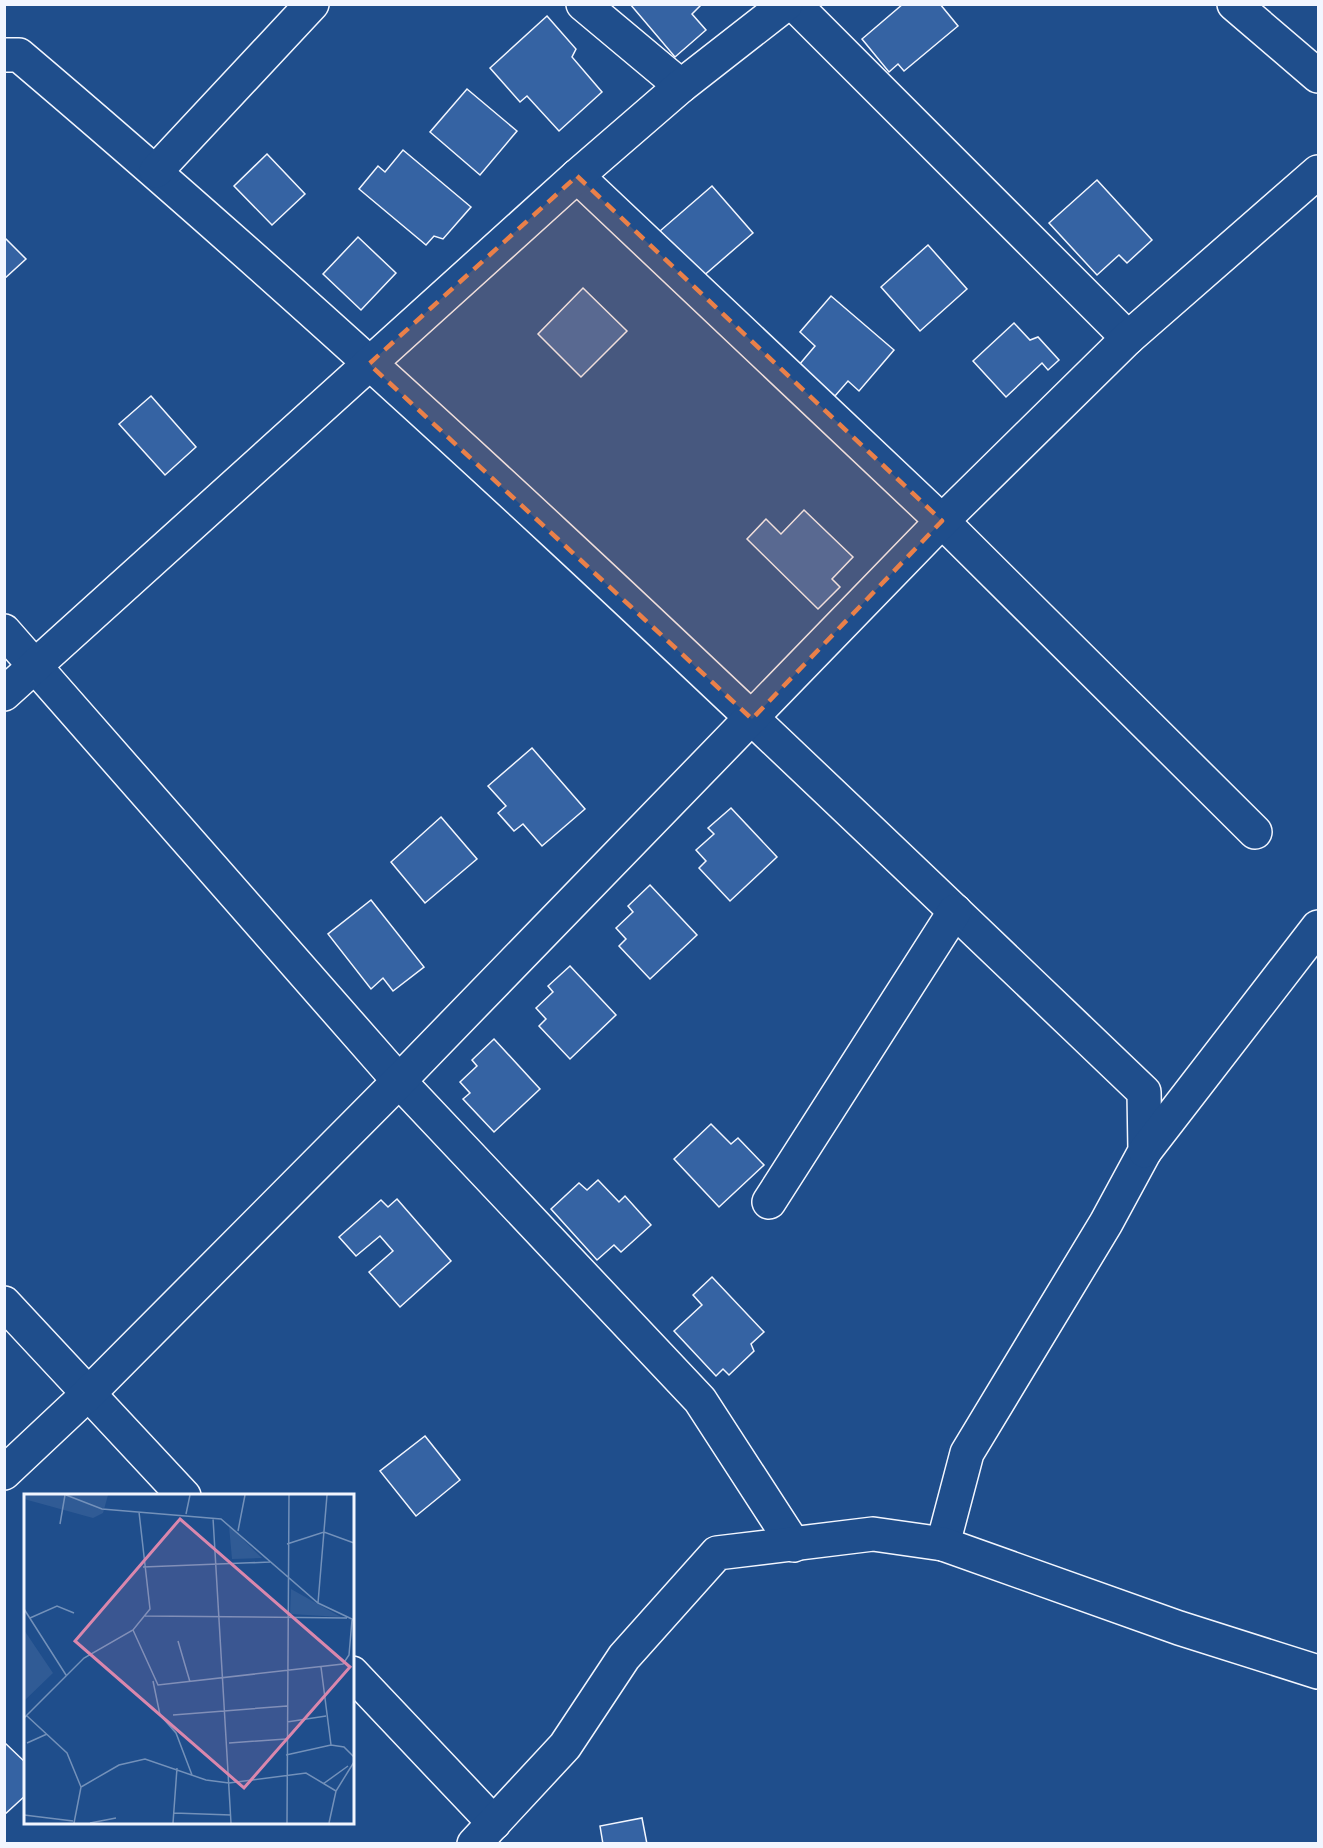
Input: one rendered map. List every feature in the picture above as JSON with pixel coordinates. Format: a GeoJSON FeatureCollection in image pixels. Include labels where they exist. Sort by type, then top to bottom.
{"type":"FeatureCollection","features":[{"type":"Feature","properties":{"kind":"street"},"geometry":{"type":"LineString","coordinates":[[156,171],[312,4]]}},
{"type":"Feature","properties":{"kind":"street"},"geometry":{"type":"LineString","coordinates":[[583,4],[681,86]]}},
{"type":"Feature","properties":{"kind":"street"},"geometry":{"type":"LineString","coordinates":[[4,694],[577,176],[681,86],[786,4]]}},
{"type":"Feature","properties":{"kind":"street"},"geometry":{"type":"LineString","coordinates":[[794,4],[1128,338]]}},
{"type":"Feature","properties":{"kind":"street"},"geometry":{"type":"LineString","coordinates":[[1234,4],[1318,76]]}},
{"type":"Feature","properties":{"kind":"street"},"geometry":{"type":"LineString","coordinates":[[4,55],[19,55],[156,171],[369,364],[752,719],[1144,1092],[1145,1151]]}},
{"type":"Feature","properties":{"kind":"street"},"geometry":{"type":"LineString","coordinates":[[4,1473],[88,1394],[399,1082],[942,521],[1128,338],[1318,172]]}},
{"type":"Feature","properties":{"kind":"street"},"geometry":{"type":"LineString","coordinates":[[577,176],[942,521],[1255,832]]}},
{"type":"Feature","properties":{"kind":"street"},"geometry":{"type":"LineString","coordinates":[[4,632],[399,1082],[700,1400],[794,1545]]}},
{"type":"Feature","properties":{"kind":"street"},"geometry":{"type":"LineString","coordinates":[[769,1202],[955,911]]}},
{"type":"Feature","properties":{"kind":"street"},"geometry":{"type":"LineString","coordinates":[[943,1544],[967,1453],[1106,1223],[1145,1151],[1318,927]]}},
{"type":"Feature","properties":{"kind":"street"},"geometry":{"type":"LineString","coordinates":[[4,1303],[182,1494]]}},
{"type":"Feature","properties":{"kind":"street"},"geometry":{"type":"LineString","coordinates":[[354,1675],[484,1833],[565,1746],[624,1657],[717,1553],[873,1534],[943,1544],[1179,1629],[1318,1672]]}},
{"type":"Feature","properties":{"kind":"highlighted area"},"geometry":{"type":"Polygon","coordinates":[[[577,176],[942,521],[752,719],[369,364],[577,176]]]}},
{"type":"Feature","properties":{"kind":"building"},"geometry":{"type":"Polygon","coordinates":[[[630,4],[702,4],[692,14],[706,30],[675,57],[630,4]]]}},
{"type":"Feature","properties":{"kind":"building"},"geometry":{"type":"Polygon","coordinates":[[[903,4],[940,4],[958,26],[904,71],[898,64],[889,72],[862,39],[903,4]]]}},
{"type":"Feature","properties":{"kind":"building"},"geometry":{"type":"Polygon","coordinates":[[[547,16],[576,49],[572,57],[602,92],[559,131],[527,96],[520,102],[490,68],[547,16]]]}},
{"type":"Feature","properties":{"kind":"building"},"geometry":{"type":"Polygon","coordinates":[[[467,89],[517,131],[480,175],[430,132],[467,89]]]}},
{"type":"Feature","properties":{"kind":"building"},"geometry":{"type":"Polygon","coordinates":[[[403,150],[471,207],[443,239],[434,236],[426,245],[359,189],[378,166],[385,172],[403,150]]]}},
{"type":"Feature","properties":{"kind":"building"},"geometry":{"type":"Polygon","coordinates":[[[267,154],[305,194],[272,225],[234,186],[267,154]]]}},
{"type":"Feature","properties":{"kind":"building"},"geometry":{"type":"Polygon","coordinates":[[[1097,180],[1152,240],[1127,263],[1119,255],[1097,275],[1049,223],[1097,180]]]}},
{"type":"Feature","properties":{"kind":"building"},"geometry":{"type":"Polygon","coordinates":[[[712,186],[753,233],[701,278],[660,231],[712,186]]]}},
{"type":"Feature","properties":{"kind":"building"},"geometry":{"type":"Polygon","coordinates":[[[4,237],[26,259],[4,279],[4,237]]]}},
{"type":"Feature","properties":{"kind":"building"},"geometry":{"type":"Polygon","coordinates":[[[358,237],[396,273],[361,310],[323,274],[358,237]]]}},
{"type":"Feature","properties":{"kind":"building"},"geometry":{"type":"Polygon","coordinates":[[[928,245],[967,289],[920,331],[881,287],[928,245]]]}},
{"type":"Feature","properties":{"kind":"building"},"geometry":{"type":"Polygon","coordinates":[[[583,288],[627,331],[581,377],[538,334],[583,288]]]}},
{"type":"Feature","properties":{"kind":"building"},"geometry":{"type":"Polygon","coordinates":[[[831,296],[894,350],[859,391],[848,381],[835,396],[799,365],[815,346],[800,332],[831,296]]]}},
{"type":"Feature","properties":{"kind":"building"},"geometry":{"type":"Polygon","coordinates":[[[1014,323],[1030,340],[1038,337],[1059,360],[1048,370],[1042,363],[1006,397],[973,361],[1014,323]]]}},
{"type":"Feature","properties":{"kind":"building"},"geometry":{"type":"Polygon","coordinates":[[[151,396],[196,447],[165,475],[119,424],[151,396]]]}},
{"type":"Feature","properties":{"kind":"building"},"geometry":{"type":"Polygon","coordinates":[[[804,510],[853,557],[832,579],[840,587],[818,609],[747,539],[766,519],[781,534],[804,510]]]}},
{"type":"Feature","properties":{"kind":"building"},"geometry":{"type":"Polygon","coordinates":[[[532,748],[585,809],[542,846],[523,824],[514,831],[498,813],[506,806],[488,786],[532,748]]]}},
{"type":"Feature","properties":{"kind":"building"},"geometry":{"type":"Polygon","coordinates":[[[731,808],[777,857],[730,901],[699,868],[706,861],[696,850],[714,834],[708,828],[731,808]]]}},
{"type":"Feature","properties":{"kind":"building"},"geometry":{"type":"Polygon","coordinates":[[[441,817],[477,859],[425,903],[391,862],[441,817]]]}},
{"type":"Feature","properties":{"kind":"building"},"geometry":{"type":"Polygon","coordinates":[[[650,885],[697,935],[650,979],[619,946],[626,939],[616,928],[633,912],[628,906],[650,885]]]}},
{"type":"Feature","properties":{"kind":"building"},"geometry":{"type":"Polygon","coordinates":[[[371,900],[424,967],[393,991],[383,978],[371,989],[328,934],[371,900]]]}},
{"type":"Feature","properties":{"kind":"building"},"geometry":{"type":"Polygon","coordinates":[[[570,966],[616,1015],[570,1059],[539,1026],[546,1019],[536,1008],[553,992],[548,986],[570,966]]]}},
{"type":"Feature","properties":{"kind":"building"},"geometry":{"type":"Polygon","coordinates":[[[494,1039],[540,1089],[494,1132],[463,1099],[470,1093],[460,1082],[477,1066],[472,1060],[494,1039]]]}},
{"type":"Feature","properties":{"kind":"building"},"geometry":{"type":"Polygon","coordinates":[[[711,1124],[731,1144],[738,1138],[764,1165],[719,1207],[674,1159],[711,1124]]]}},
{"type":"Feature","properties":{"kind":"building"},"geometry":{"type":"Polygon","coordinates":[[[598,1180],[619,1202],[625,1196],[651,1225],[621,1252],[614,1245],[597,1260],[551,1209],[579,1183],[587,1190],[598,1180]]]}},
{"type":"Feature","properties":{"kind":"building"},"geometry":{"type":"Polygon","coordinates":[[[397,1199],[451,1261],[400,1307],[369,1272],[393,1251],[380,1236],[356,1256],[339,1237],[381,1200],[388,1207],[397,1199]]]}},
{"type":"Feature","properties":{"kind":"building"},"geometry":{"type":"Polygon","coordinates":[[[712,1277],[764,1332],[751,1344],[754,1351],[729,1375],[723,1369],[716,1376],[674,1331],[702,1305],[693,1295],[712,1277]]]}},
{"type":"Feature","properties":{"kind":"building"},"geometry":{"type":"Polygon","coordinates":[[[425,1436],[460,1480],[416,1516],[380,1471],[425,1436]]]}},
{"type":"Feature","properties":{"kind":"building"},"geometry":{"type":"Polygon","coordinates":[[[4,1742],[24,1761],[24,1797],[4,1815],[4,1742]]]}},
{"type":"Feature","properties":{"kind":"building"},"geometry":{"type":"Polygon","coordinates":[[[642,1818],[647,1844],[603,1844],[600,1826],[642,1818]]]}}]}
